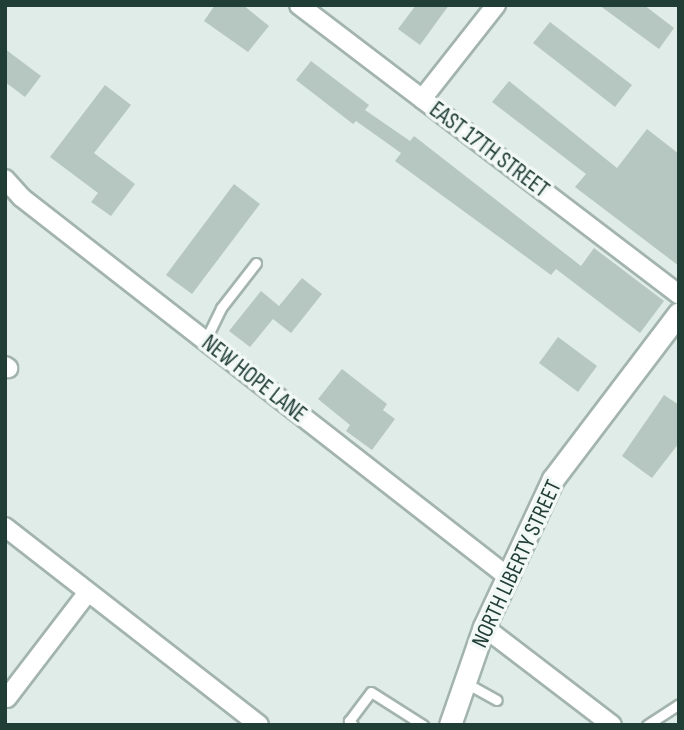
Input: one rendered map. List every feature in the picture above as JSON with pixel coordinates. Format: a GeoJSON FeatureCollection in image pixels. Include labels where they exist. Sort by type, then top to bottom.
{"type":"FeatureCollection","features":[{"type":"Feature","properties":{"kind":"main road","name":"NORTH LIBERTY STREET"},"geometry":{"type":"LineString","coordinates":[[450,725],[484,628],[553,479],[679,313]]}},
{"type":"Feature","properties":{"kind":"street","name":"EAST 17TH STREET"},"geometry":{"type":"LineString","coordinates":[[299,5],[679,294]]}},
{"type":"Feature","properties":{"kind":"street"},"geometry":{"type":"LineString","coordinates":[[422,99],[496,5]]}},
{"type":"Feature","properties":{"kind":"street","name":"NEW HOPE LANE"},"geometry":{"type":"LineString","coordinates":[[5,179],[21,197],[507,576]]}},
{"type":"Feature","properties":{"kind":"street"},"geometry":{"type":"LineString","coordinates":[[5,527],[260,725]]}},
{"type":"Feature","properties":{"kind":"street"},"geometry":{"type":"LineString","coordinates":[[7,698],[88,592]]}},
{"type":"Feature","properties":{"kind":"street"},"geometry":{"type":"LineString","coordinates":[[484,628],[612,725]]}},
{"type":"Feature","properties":{"kind":"lane"},"geometry":{"type":"LineString","coordinates":[[205,341],[221,308],[257,263]]}},
{"type":"Feature","properties":{"kind":"lane"},"geometry":{"type":"LineString","coordinates":[[465,682],[497,700]]}},
{"type":"Feature","properties":{"kind":"lane"},"geometry":{"type":"LineString","coordinates":[[353,725],[349,721],[371,692],[423,725]]}},
{"type":"Feature","properties":{"kind":"lane"},"geometry":{"type":"LineString","coordinates":[[647,725],[679,704]]}},
{"type":"Feature","properties":{"kind":"building"},"geometry":{"type":"Polygon","coordinates":[[[215,5],[243,5],[269,26],[248,52],[204,21],[215,5]]]}},
{"type":"Feature","properties":{"kind":"building"},"geometry":{"type":"Polygon","coordinates":[[[416,5],[449,5],[420,45],[398,29],[416,5]]]}},
{"type":"Feature","properties":{"kind":"building"},"geometry":{"type":"Polygon","coordinates":[[[599,5],[644,5],[674,28],[659,49],[599,5]]]}},
{"type":"Feature","properties":{"kind":"building"},"geometry":{"type":"Polygon","coordinates":[[[550,22],[632,85],[615,107],[533,43],[550,22]]]}},
{"type":"Feature","properties":{"kind":"building"},"geometry":{"type":"Polygon","coordinates":[[[5,49],[41,76],[25,97],[5,82],[5,49]]]}},
{"type":"Feature","properties":{"kind":"building"},"geometry":{"type":"Polygon","coordinates":[[[311,61],[369,105],[365,110],[410,141],[414,136],[581,266],[594,248],[664,301],[640,333],[556,269],[551,275],[395,161],[401,153],[356,121],[353,124],[296,80],[311,61]]]}},
{"type":"Feature","properties":{"kind":"building"},"geometry":{"type":"Polygon","coordinates":[[[509,81],[617,168],[647,129],[679,154],[679,266],[575,187],[586,174],[492,102],[509,81]]]}},
{"type":"Feature","properties":{"kind":"building"},"geometry":{"type":"Polygon","coordinates":[[[105,85],[131,105],[94,153],[135,184],[111,216],[91,202],[98,193],[50,157],[105,85]]]}},
{"type":"Feature","properties":{"kind":"building"},"geometry":{"type":"Polygon","coordinates":[[[234,184],[260,204],[192,294],[166,275],[234,184]]]}},
{"type":"Feature","properties":{"kind":"building"},"geometry":{"type":"Polygon","coordinates":[[[302,278],[322,294],[291,333],[273,319],[250,347],[229,331],[261,291],[279,306],[302,278]]]}},
{"type":"Feature","properties":{"kind":"building"},"geometry":{"type":"Polygon","coordinates":[[[558,337],[597,366],[578,392],[539,363],[558,337]]]}},
{"type":"Feature","properties":{"kind":"building"},"geometry":{"type":"Polygon","coordinates":[[[342,369],[387,404],[383,410],[395,419],[372,450],[346,431],[350,425],[318,399],[342,369]]]}},
{"type":"Feature","properties":{"kind":"building"},"geometry":{"type":"Polygon","coordinates":[[[664,395],[679,405],[679,443],[652,478],[622,456],[664,395]]]}}]}
